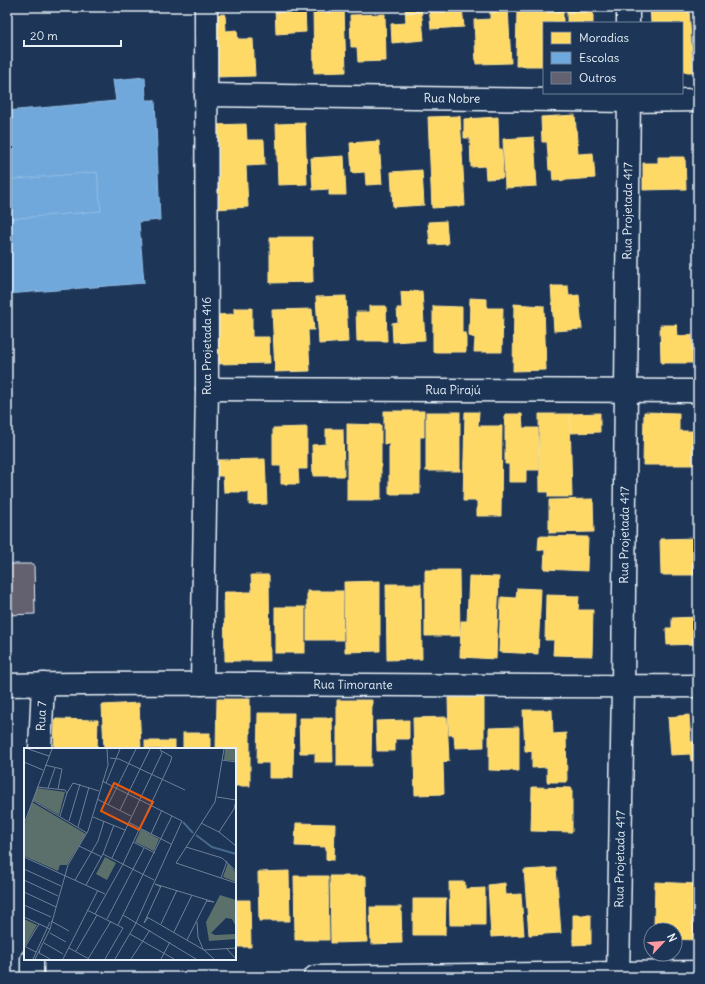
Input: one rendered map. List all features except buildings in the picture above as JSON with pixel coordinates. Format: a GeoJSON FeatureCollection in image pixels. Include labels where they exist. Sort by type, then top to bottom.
{"type":"FeatureCollection","features":[{"type":"Feature","properties":{"kind":"street","name":"Rua Projetada 416"},"geometry":{"type":"LineString","coordinates":[[202,684],[207,389],[206,7]]}},
{"type":"Feature","properties":{"kind":"street"},"geometry":{"type":"LineString","coordinates":[[628,7],[628,22]]}},
{"type":"Feature","properties":{"kind":"street","name":"Rua Nobre"},"geometry":{"type":"LineString","coordinates":[[206,95],[629,97],[698,100]]}},
{"type":"Feature","properties":{"kind":"street","name":"Rua Projetada 417"},"geometry":{"type":"LineString","coordinates":[[618,975],[623,687],[629,97]]}},
{"type":"Feature","properties":{"kind":"street","name":"Rua Pirajú"},"geometry":{"type":"LineString","coordinates":[[207,389],[626,392],[698,391]]}},
{"type":"Feature","properties":{"kind":"street","name":"Rua 7"},"geometry":{"type":"LineString","coordinates":[[40,748],[43,684]]}},
{"type":"Feature","properties":{"kind":"street","name":"Rua Timorante"},"geometry":{"type":"LineString","coordinates":[[7,685],[202,684],[623,687],[698,686]]}},
{"type":"Feature","properties":{"kind":"street"},"geometry":{"type":"LineString","coordinates":[[32,960],[32,977]]}},
{"type":"Feature","properties":{"kind":"street"},"geometry":{"type":"LineString","coordinates":[[315,977],[618,975],[698,972]]}}]}
